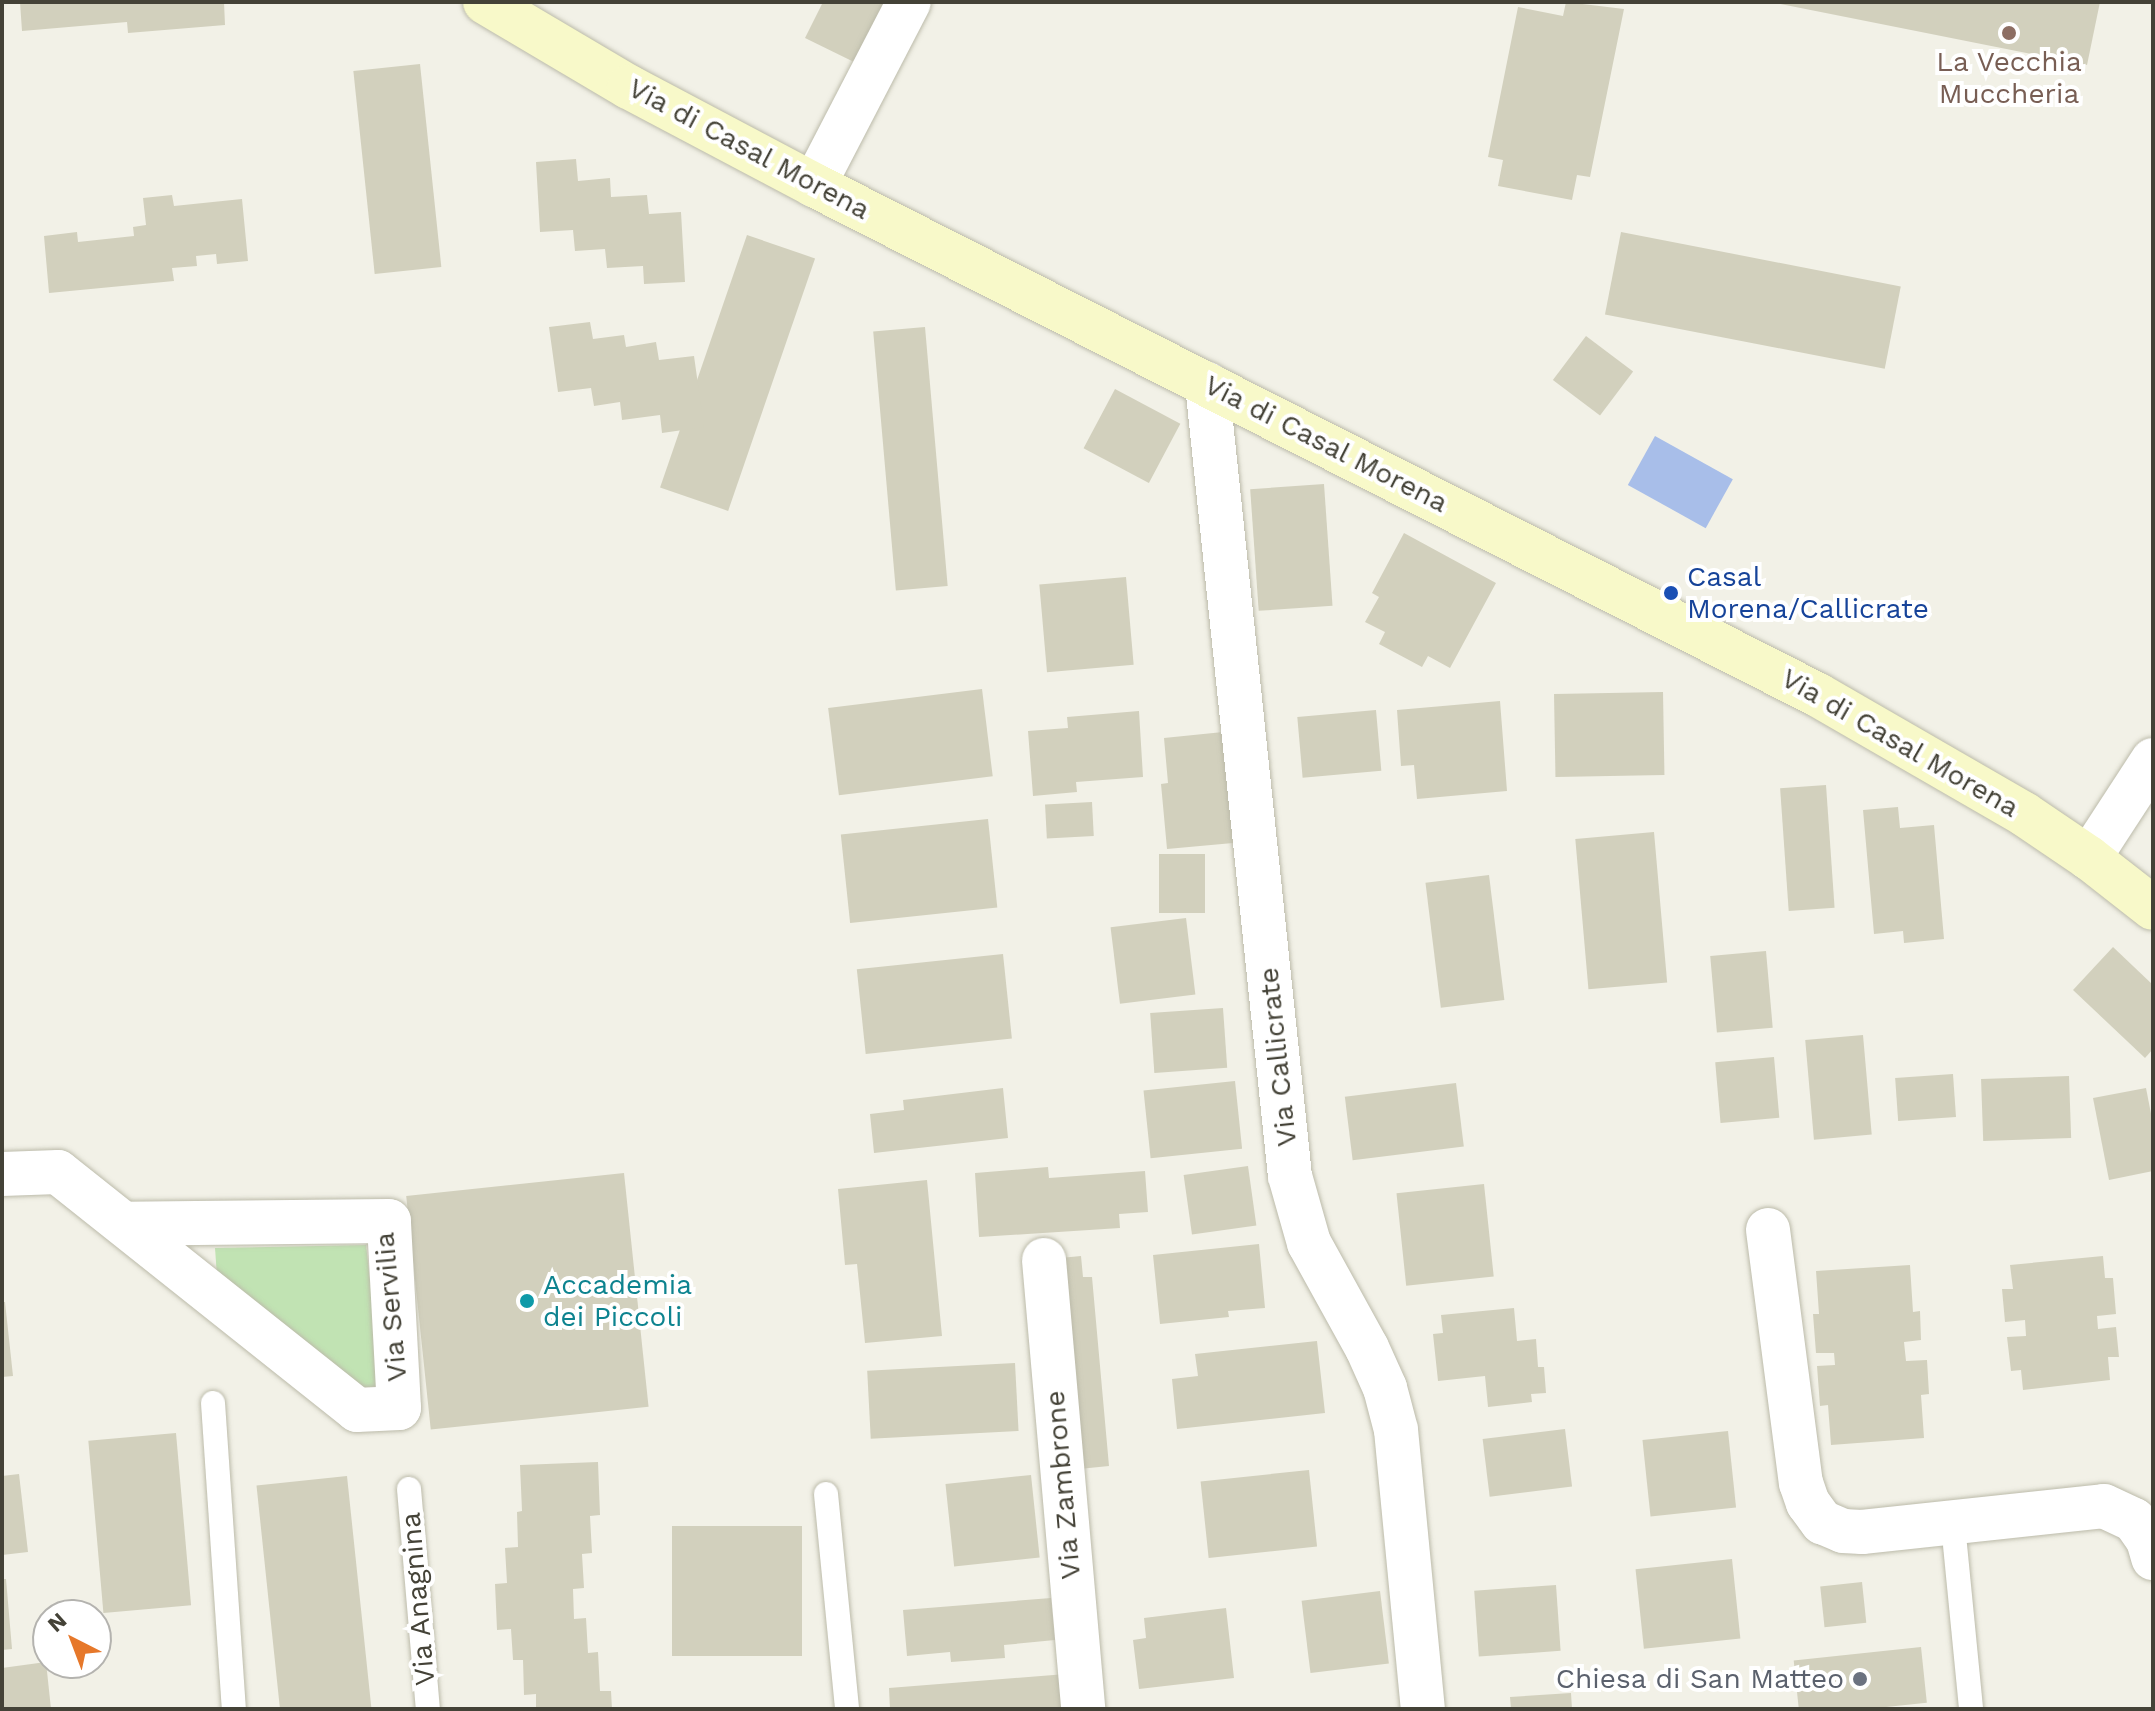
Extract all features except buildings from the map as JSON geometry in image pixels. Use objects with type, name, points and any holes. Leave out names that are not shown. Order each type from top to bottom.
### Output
[{"type":"main road","name":"Via di Casal Morena","points":[[485,2],[629,87],[814,185],[1818,695],[1985,789],[2089,858],[2153,908]]},
{"type":"street","points":[[814,185],[909,2]]},
{"type":"street","name":"Via Callicrate","points":[[1207,384],[1290,1176],[1309,1243],[1367,1348],[1393,1416],[1423,1709]]},
{"type":"street","points":[[2089,858],[2153,760]]},
{"type":"street","name":"Via Servilia","points":[[2,1174],[58,1172],[357,1410],[399,1408],[389,1221],[124,1224]]},
{"type":"street","points":[[1768,1230],[1801,1483],[1808,1503],[1822,1522],[1843,1531],[1862,1532],[2104,1506],[2134,1520],[2148,1540],[2153,1558]]},
{"type":"street","name":"Via Zambrone","points":[[1044,1260],[1083,1709]]},
{"type":"lane","points":[[213,1403],[234,1709]]},
{"type":"lane","name":"Via Anagnina","points":[[409,1489],[428,1709]]},
{"type":"lane","points":[[826,1494],[847,1709]]},
{"type":"lane","points":[[1955,1545],[1971,1709]]},
{"type":"green space","points":[[366,1245],[382,1386],[361,1388],[217,1276],[215,1248]]},
{"type":"water","points":[[1655,436],[1733,479],[1706,528],[1628,485]]},
{"type":"place","name":"La Vecchia Muccheria","points":[[2009,33]]},
{"type":"place","name":"Casal Morena/Callicrate","points":[[1671,593]]},
{"type":"place","name":"Accademia dei Piccoli","points":[[527,1301]]},
{"type":"place","name":"Chiesa di San Matteo","points":[[1860,1679]]}]
